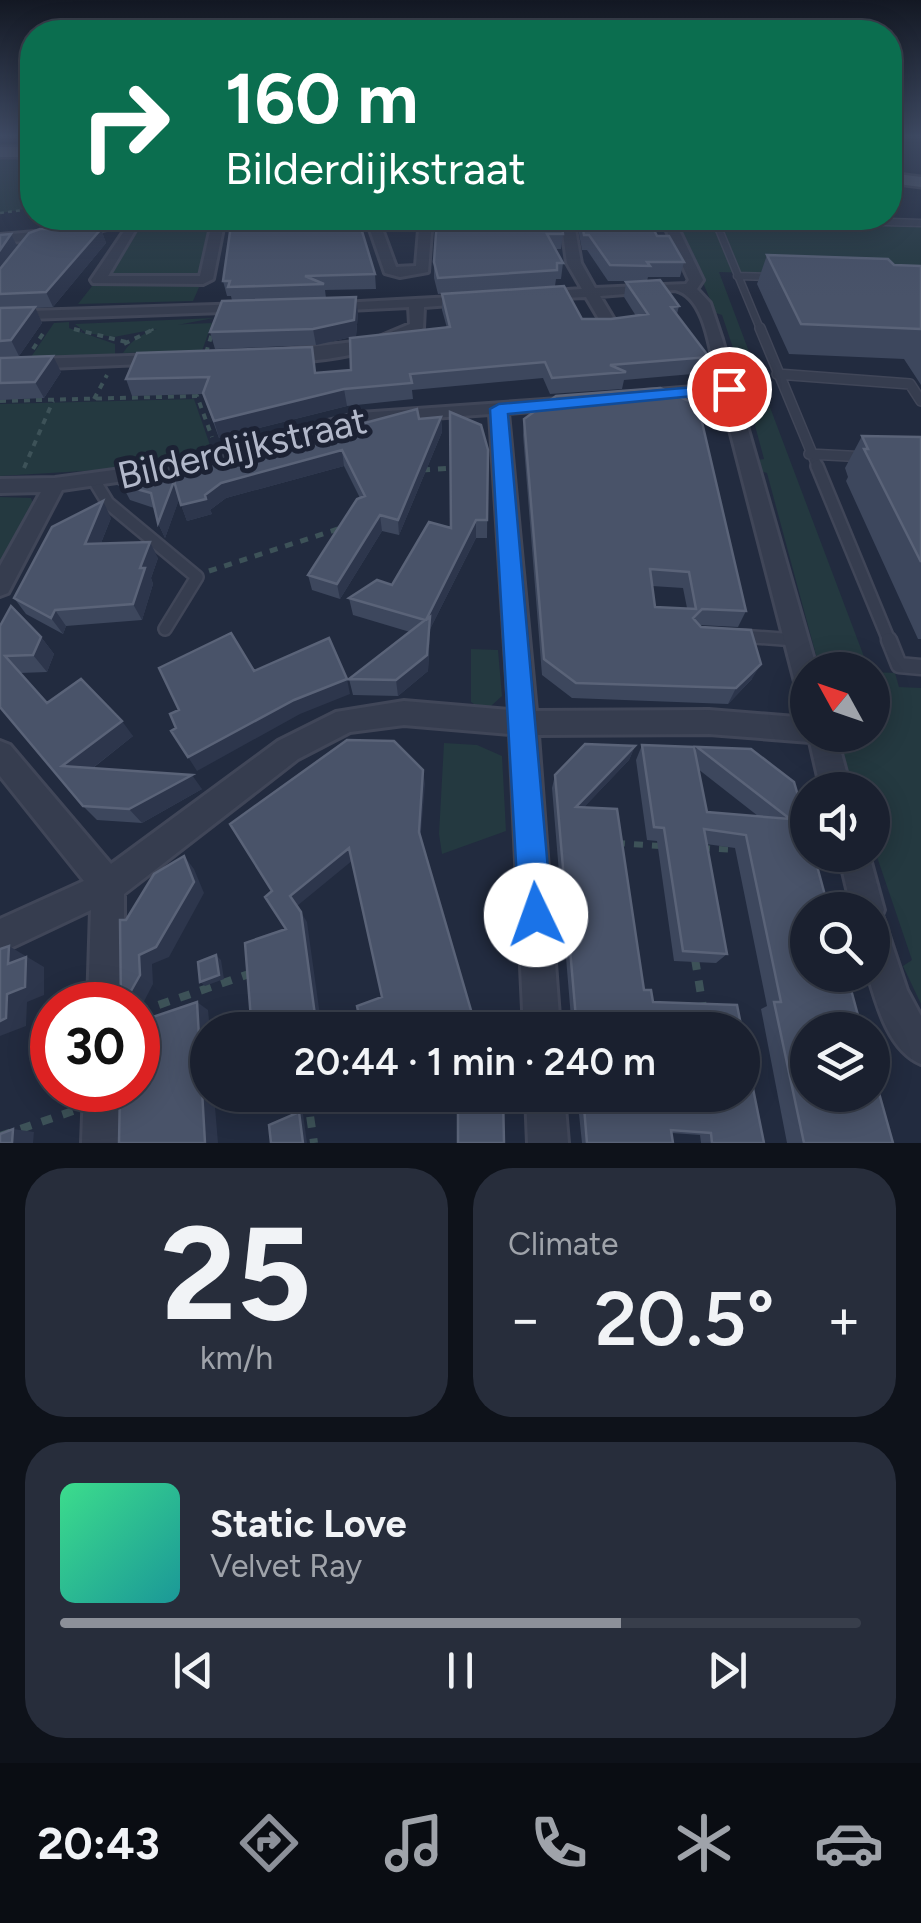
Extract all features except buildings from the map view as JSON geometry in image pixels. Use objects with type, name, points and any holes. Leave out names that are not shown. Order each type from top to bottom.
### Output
[{"type":"street","points":[[0,239],[74,230]]},
{"type":"street","points":[[131,230],[98,280],[202,280],[208,276],[216,230]]},
{"type":"street","points":[[376,230],[390,270],[400,273],[423,269],[425,230]]},
{"type":"street","points":[[569,230],[574,263],[610,326]]},
{"type":"street","points":[[673,230],[696,280],[689,289]]},
{"type":"street","points":[[531,296],[689,289],[702,303],[799,652]]},
{"type":"street","points":[[316,307],[492,299]]},
{"type":"street","points":[[258,356],[324,353],[398,337],[417,328],[416,304]]},
{"type":"street","points":[[0,316],[259,308]]},
{"type":"street","points":[[0,365],[204,358]]},
{"type":"street","points":[[633,397],[729,389]]},
{"type":"street","name":"Bilderdijkstraat","points":[[9,486],[94,480],[360,418],[595,401]]},
{"type":"street","points":[[499,409],[541,1012]]},
{"type":"street","points":[[0,587],[54,485]]},
{"type":"street","points":[[0,936],[108,886],[288,750],[346,720],[404,713],[522,723],[709,722],[790,729]]},
{"type":"street","points":[[0,754],[108,886],[106,982]]},
{"type":"street","points":[[889,992],[905,1028],[921,1046]]},
{"type":"street","points":[[102,1143],[103,1112]]},
{"type":"street","points":[[546,1112],[548,1143]]},
{"type":"lane","points":[[719,230],[899,665],[921,667]]},
{"type":"lane","points":[[24,251],[34,237]]},
{"type":"lane","points":[[736,276],[774,277]]},
{"type":"lane","points":[[776,374],[910,384],[921,401]]},
{"type":"lane","points":[[809,454],[884,458]]},
{"type":"lane","points":[[94,480],[108,503],[195,576],[165,629]]},
{"type":"lane","points":[[733,636],[796,640]]},
{"type":"path","points":[[204,358],[222,309]]},
{"type":"path","points":[[22,364],[56,314]]},
{"type":"path","points":[[77,314],[72,323],[76,330],[126,342]]},
{"type":"path","points":[[114,361],[126,342],[164,326]]},
{"type":"path","points":[[0,402],[197,396],[218,454]]},
{"type":"path","points":[[9,486],[54,400]]},
{"type":"path","points":[[411,481],[424,468],[503,466]]},
{"type":"path","points":[[195,576],[354,524]]},
{"type":"path","points":[[604,843],[676,848]]},
{"type":"path","points":[[694,848],[754,848]]},
{"type":"path","points":[[692,939],[704,1012]]},
{"type":"path","points":[[160,1005],[256,972]]},
{"type":"path","points":[[0,1136],[60,1112]]},
{"type":"path","points":[[309,1112],[314,1143]]},
{"type":"shaded area","points":[[0,189],[20,189],[20,210],[0,213]]},
{"type":"shaded area","points":[[921,227],[921,278],[719,272],[862,652],[815,652],[767,473],[760,471],[758,460],[764,459],[750,407],[744,405],[736,376],[742,375],[722,315],[716,313],[678,230]]},
{"type":"shaded area","points":[[137,230],[212,230],[204,274],[197,278],[110,279],[102,274]]},
{"type":"shaded area","points":[[93,285],[200,285],[193,301],[78,304]]},
{"type":"shaded area","points":[[214,318],[114,337],[86,333],[75,324]]},
{"type":"shaded area","points":[[69,322],[69,328],[115,344],[115,354],[31,357],[54,323]]},
{"type":"shaded area","points":[[212,323],[202,351],[123,353],[151,331]]},
{"type":"shaded area","points":[[194,399],[211,448],[134,468],[0,476],[0,404]]},
{"type":"shaded area","points":[[0,497],[31,498],[34,506],[0,568]]},
{"type":"shaded area","points":[[471,649],[498,650],[502,696],[491,706],[480,708],[471,702]]},
{"type":"shaded area","points":[[890,673],[895,673],[899,687],[921,688],[921,1004],[903,966],[912,960],[882,872],[890,872],[890,772],[840,772],[834,752],[890,752]]},
{"type":"shaded area","points":[[444,743],[477,745],[502,756],[506,831],[442,854],[439,834]]},
{"type":"route","points":[[536,915],[499,409],[729,389]]}]
